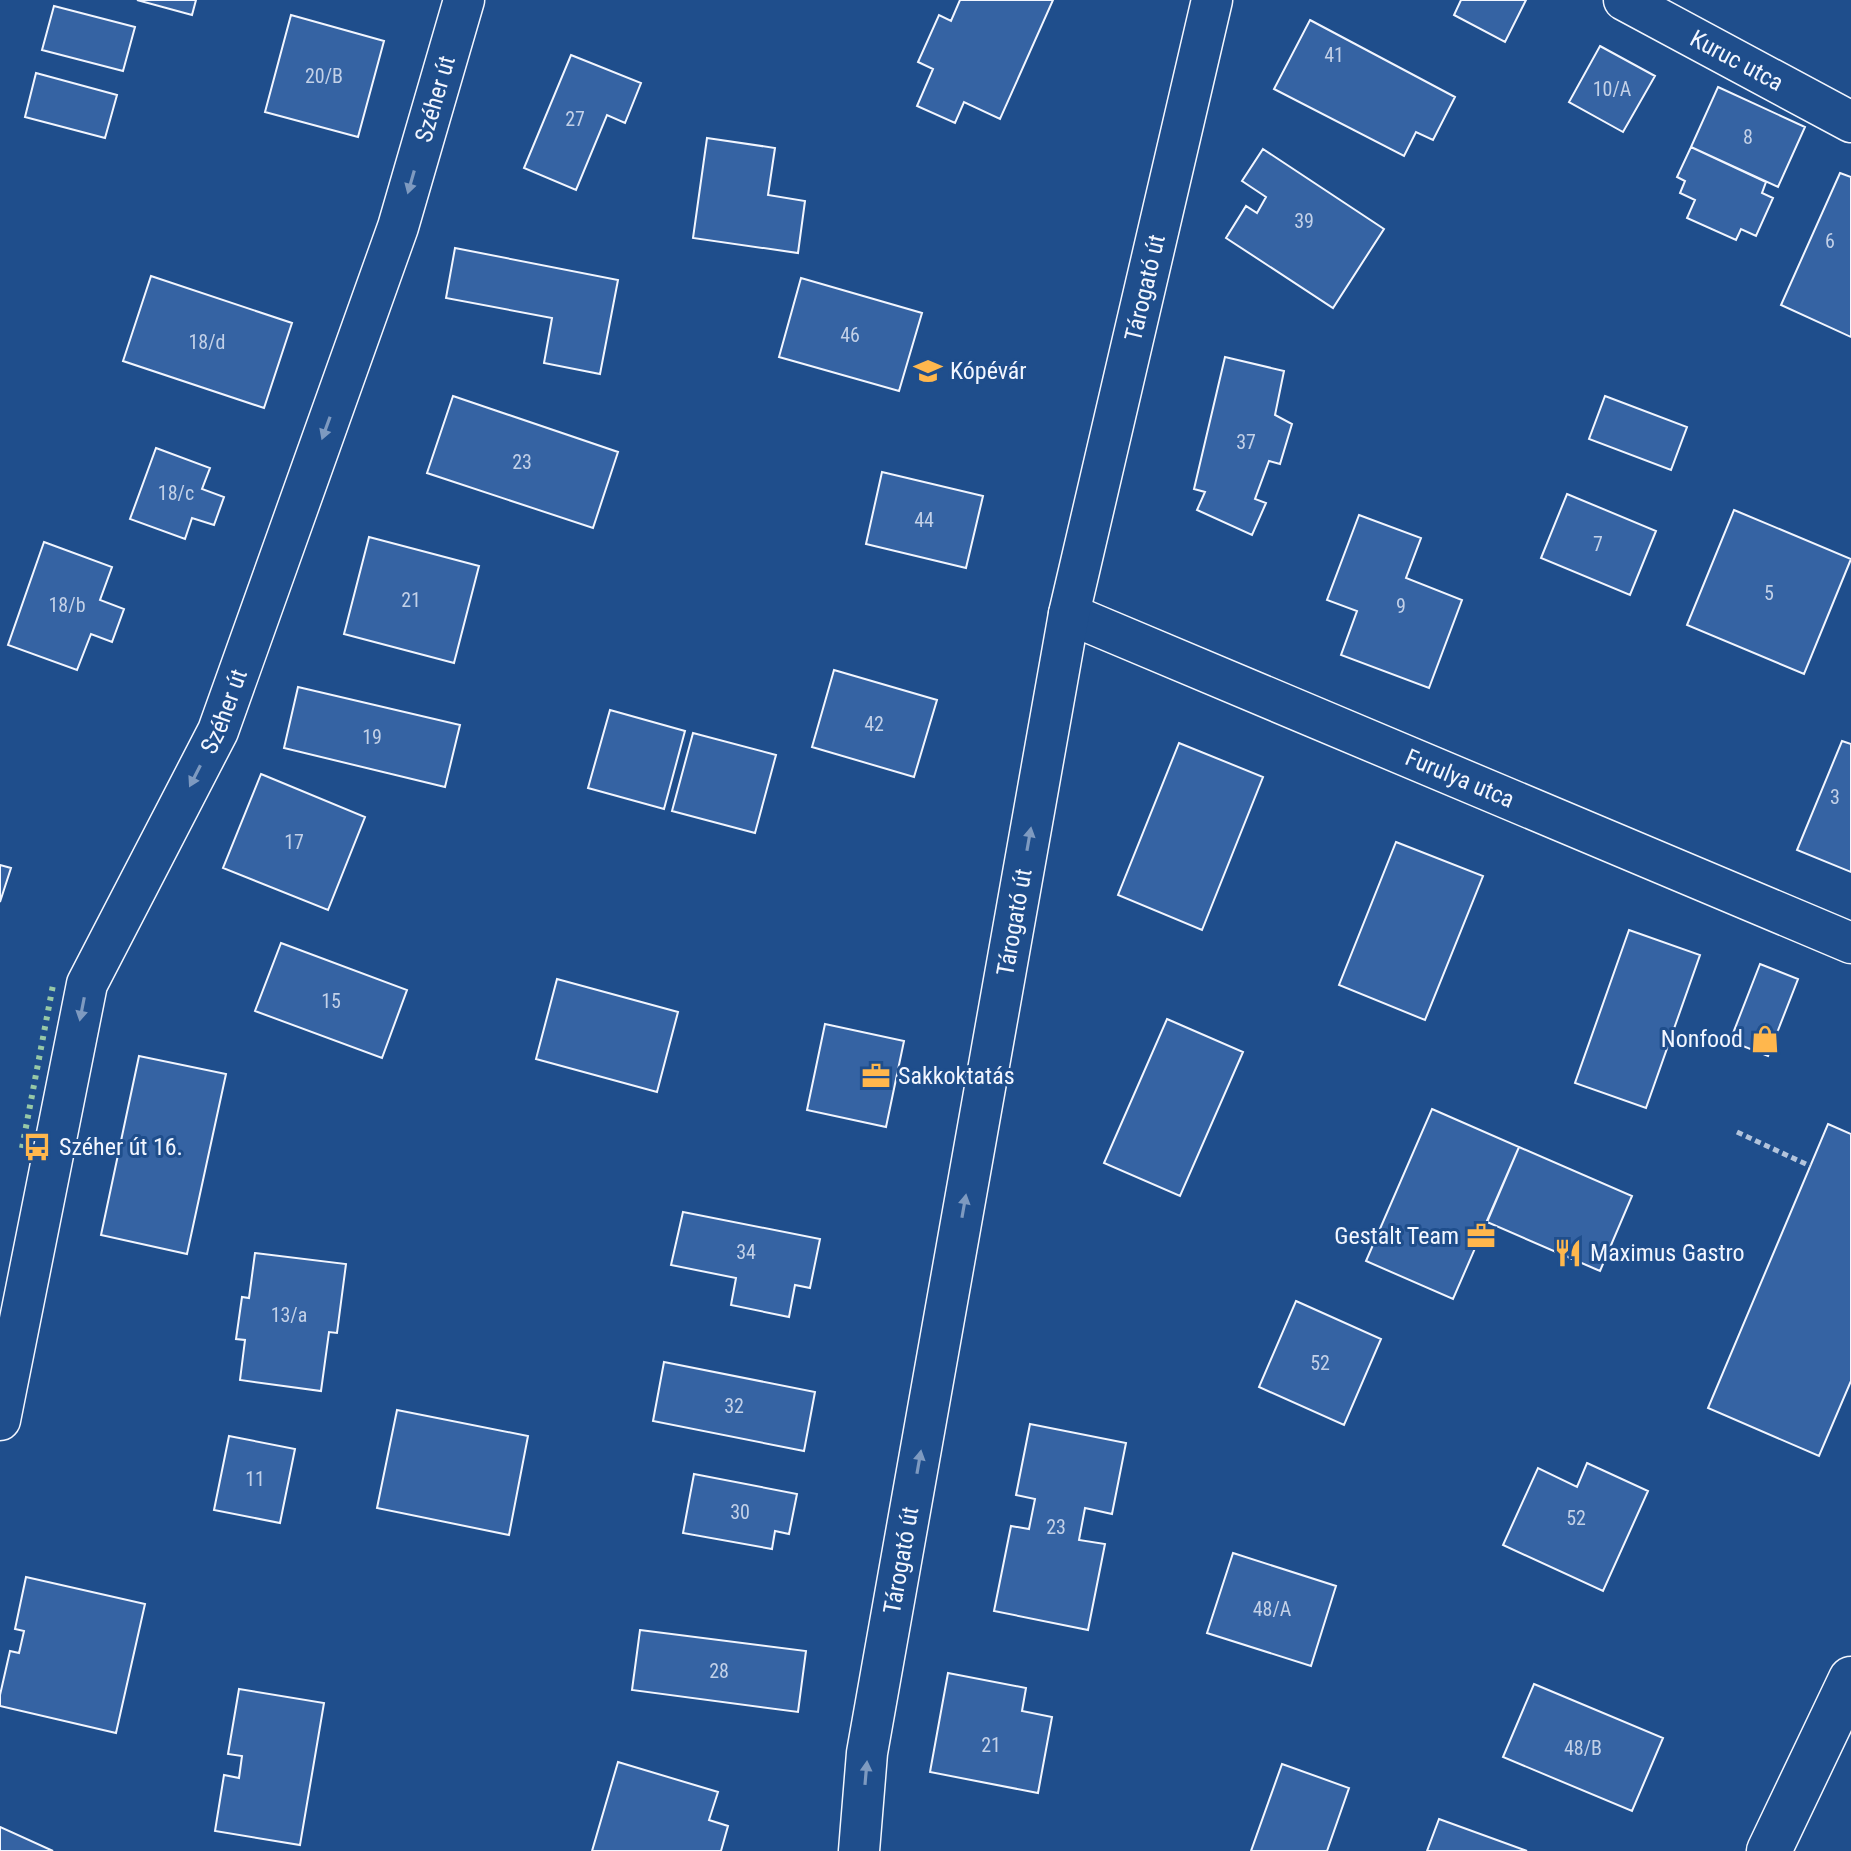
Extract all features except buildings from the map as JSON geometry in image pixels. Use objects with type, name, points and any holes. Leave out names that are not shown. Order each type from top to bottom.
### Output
[{"type":"main road","points":[[1769,1851],[1851,1679]]},
{"type":"street","name":"Széher út","points":[[0,1420],[87,984],[218,731],[398,227],[464,0]]},
{"type":"street","name":"Tárogató út","points":[[859,1851],[867,1753],[1069,614],[1212,0]]},
{"type":"street","name":"Kuruc utca","points":[[1624,0],[1851,122]]},
{"type":"street","name":"Furulya utca","points":[[1069,614],[1851,943]]},
{"type":"path","points":[[1737,1132],[1810,1166]]},
{"type":"hedge","points":[[22,1148],[53,985]]},
{"type":"place","name":"Kópévár","points":[[928,371]]},
{"type":"place","name":"Nonfood","points":[[1765,1039]]},
{"type":"place","name":"Sakkoktatás","points":[[876,1076]]},
{"type":"place","name":"Széher út 16.","points":[[37,1147]]},
{"type":"place","name":"Gestalt Team","points":[[1481,1236]]},
{"type":"place","name":"Maximus Gastro","points":[[1568,1253]]}]
